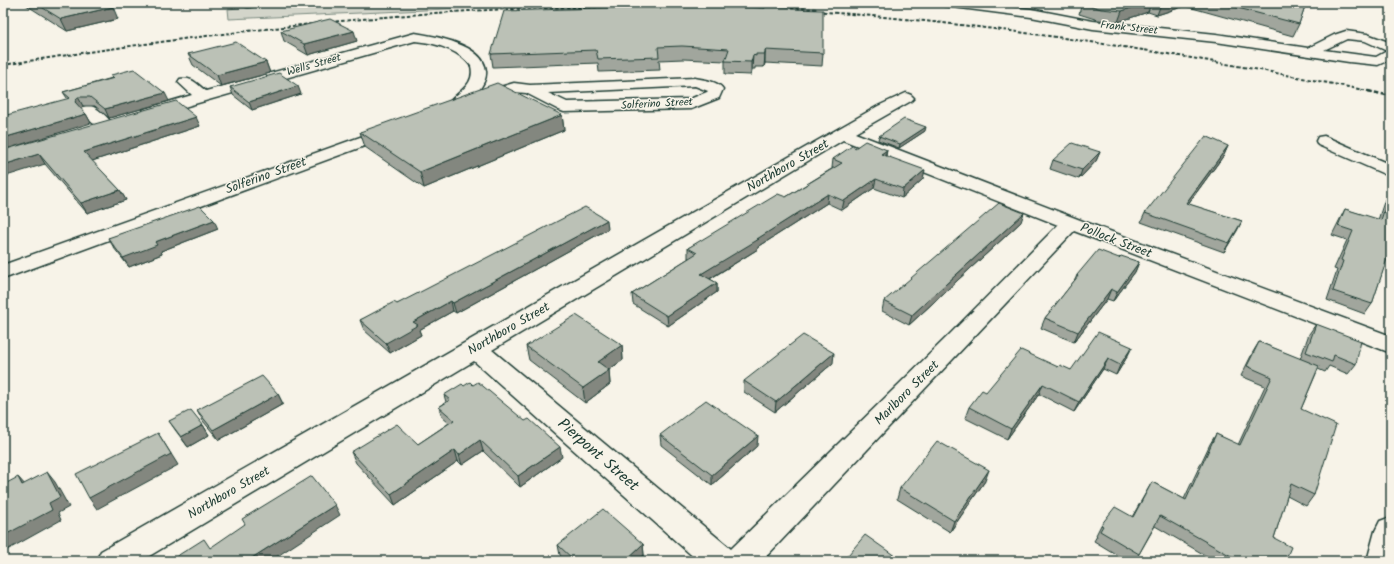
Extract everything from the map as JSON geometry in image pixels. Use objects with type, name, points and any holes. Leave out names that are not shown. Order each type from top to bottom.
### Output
[{"type":"street","name":"Frank Street","points":[[945,3],[1016,11],[1093,24],[1312,51],[1349,58],[1378,61],[1391,54]]},
{"type":"street","points":[[1016,11],[1045,3]]},
{"type":"street","points":[[1312,51],[1347,35],[1370,39],[1385,44],[1391,48]]},
{"type":"street","name":"Wells Street","points":[[136,116],[415,37],[435,39],[465,53],[475,62],[480,70],[479,76],[466,97],[447,110]]},
{"type":"street","points":[[185,82],[204,97]]},
{"type":"street","name":"Solferino Street","points":[[447,110],[514,87],[530,89],[695,82],[708,85],[716,89],[714,95],[691,104],[564,107],[530,89]]},
{"type":"street","name":"Northboro Street","points":[[112,561],[906,98]]},
{"type":"street","points":[[89,110],[105,125]]},
{"type":"street","name":"Solferino Street","points":[[3,272],[408,125]]},
{"type":"street","name":"Pollock Street","points":[[842,134],[1391,345]]},
{"type":"street","points":[[1324,141],[1391,172]]},
{"type":"street","name":"Marlboro Street","points":[[741,561],[956,343],[1071,223]]},
{"type":"street","name":"Pierpont Street","points":[[475,349],[721,561]]},
{"type":"street","points":[[1383,561],[1391,531]]},
{"type":"shaded area","points":[[294,3],[578,3],[229,19],[228,9]]},
{"type":"building","points":[[35,3],[106,3],[113,7],[61,19]]},
{"type":"building","points":[[1082,3],[1146,3],[1122,11],[1101,9]]},
{"type":"building","points":[[1219,3],[1306,3],[1299,24]]},
{"type":"building","points":[[698,5],[765,8],[766,6],[792,7],[791,9],[823,10],[823,53],[765,50],[765,54],[756,54],[756,56],[753,55],[751,62],[725,61],[729,49],[682,46],[658,47],[659,57],[598,59],[596,50],[491,54],[504,11]]},
{"type":"building","points":[[330,19],[354,31],[304,44],[281,31]]},
{"type":"building","points":[[236,42],[266,62],[217,75],[188,54]]},
{"type":"building","points":[[134,69],[165,93],[105,109],[90,97],[78,97],[75,102],[86,114],[3,138],[3,116],[70,98],[63,92],[114,78],[111,75]]},
{"type":"building","points":[[279,73],[298,86],[249,102],[230,87]]},
{"type":"building","points":[[497,83],[562,115],[420,172],[360,132]]},
{"type":"building","points":[[176,101],[196,117],[84,152],[120,190],[81,203],[39,154],[3,165],[3,150]]},
{"type":"building","points":[[904,119],[926,127],[900,144],[879,136]]},
{"type":"building","points":[[1206,136],[1228,146],[1186,203],[1242,221],[1229,243],[1145,213]]},
{"type":"building","points":[[865,141],[887,150],[881,154],[925,170],[903,189],[876,179],[844,201],[828,194],[757,239],[759,239],[701,274],[717,283],[667,316],[632,294],[697,253],[688,248],[778,194],[786,197],[842,163],[833,159],[852,146],[855,148]]},
{"type":"building","points":[[1072,143],[1100,152],[1082,170],[1053,160]]},
{"type":"building","points":[[1391,190],[1391,247],[1372,304],[1333,291],[1343,261],[1341,260],[1353,231],[1338,226],[1345,209],[1381,220]]},
{"type":"building","points":[[999,203],[1024,213],[912,315],[884,301]]},
{"type":"building","points":[[200,206],[214,220],[155,242],[157,245],[123,258],[108,238]]},
{"type":"building","points":[[585,207],[607,220],[453,303],[451,301],[413,322],[418,325],[386,343],[360,320],[394,302],[397,304]]},
{"type":"building","points":[[1098,250],[1119,258],[1121,256],[1139,262],[1117,292],[1111,289],[1078,332],[1045,318],[1078,276],[1077,275]]},
{"type":"building","points":[[576,315],[622,345],[598,362],[609,370],[583,388],[526,346]]},
{"type":"building","points":[[1316,324],[1361,341],[1356,364],[1334,355],[1332,362],[1306,352]]},
{"type":"building","points":[[1098,332],[1132,347],[1120,365],[1108,359],[1079,402],[1043,384],[1011,429],[969,407],[982,390],[986,392],[1021,350],[1058,367],[1060,365],[1071,370]]},
{"type":"building","points":[[803,335],[834,353],[776,402],[744,381]]},
{"type":"building","points":[[1259,342],[1319,366],[1301,409],[1336,425],[1314,495],[1291,484],[1274,538],[1291,547],[1285,561],[1240,561],[1160,516],[1139,554],[1100,531],[1103,526],[1101,525],[1115,507],[1133,517],[1152,482],[1186,500],[1216,434],[1240,445],[1272,377],[1247,366]]},
{"type":"building","points":[[262,376],[278,394],[213,430],[197,410]]},
{"type":"building","points":[[470,382],[473,385],[478,382],[525,421],[529,419],[560,447],[518,476],[480,440],[459,455],[455,450],[391,494],[351,452],[397,424],[418,444],[454,420],[439,407],[450,400],[444,395],[462,384],[464,386]]},
{"type":"building","points":[[706,400],[758,436],[712,475],[660,435]]},
{"type":"building","points":[[191,410],[203,425],[181,437],[169,421]]},
{"type":"building","points":[[158,433],[171,454],[89,498],[76,474]]},
{"type":"building","points":[[937,441],[989,470],[954,521],[900,488]]},
{"type":"building","points":[[47,472],[60,497],[49,503],[52,510],[3,536],[3,485],[18,477],[22,485]]},
{"type":"building","points":[[312,476],[335,505],[247,561],[176,561],[174,558],[204,539],[210,548],[245,524],[242,519]]},
{"type":"building","points":[[603,509],[643,544],[625,561],[575,561],[558,545]]},
{"type":"building","points":[[865,535],[902,561],[843,561]]},
{"type":"building","points":[[965,557],[971,561],[962,561]]},
{"type":"railway","points":[[670,4],[817,9]]},
{"type":"railway","points":[[3,65],[212,35],[369,18],[517,9],[676,6]]},
{"type":"railway","points":[[812,11],[954,24],[1094,42],[1234,65],[1368,91]]},
{"type":"railway","points":[[1368,91],[1373,92]]},
{"type":"railway","points":[[1368,91],[1391,96]]}]
